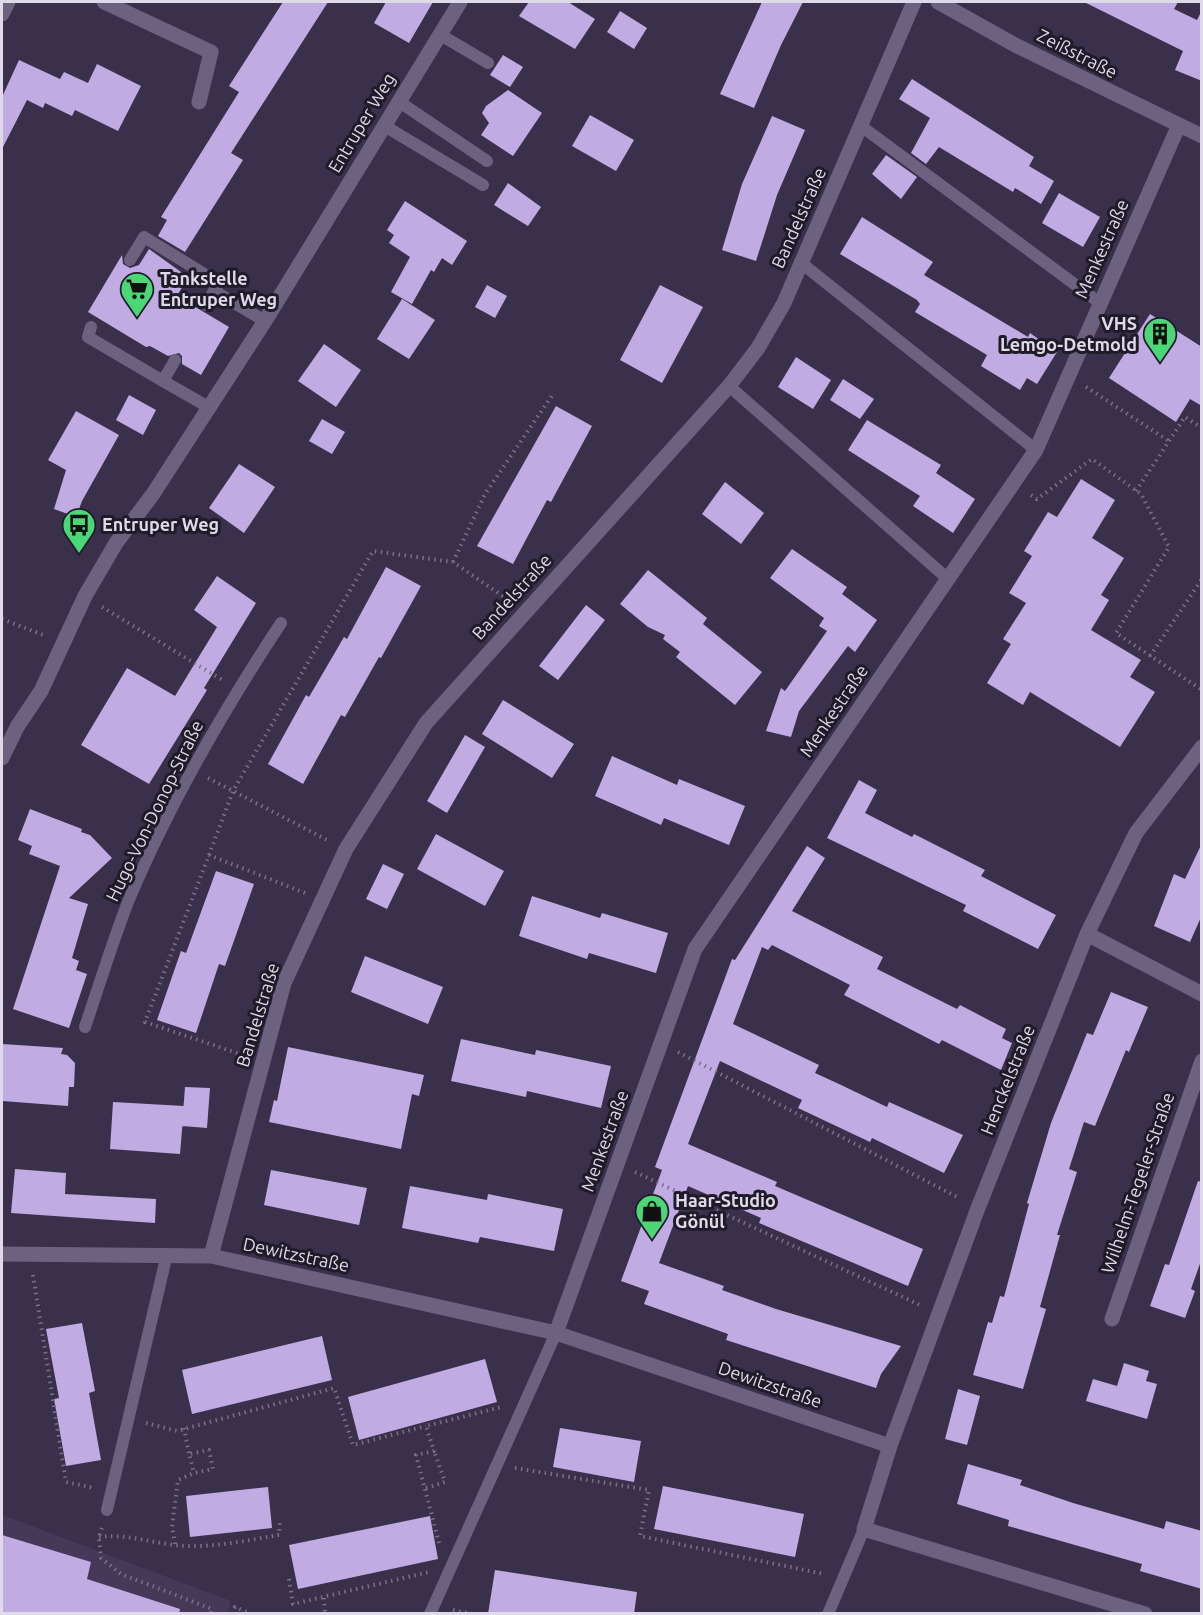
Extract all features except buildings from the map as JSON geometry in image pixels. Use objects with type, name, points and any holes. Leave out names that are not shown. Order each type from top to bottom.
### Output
[{"type":"street","points":[[2,14],[8,2]]},
{"type":"street","points":[[104,2],[211,52],[199,102]]},
{"type":"street","name":"Entruper Weg","points":[[2,758],[65,643],[85,596],[116,543],[153,494],[210,408],[460,2]]},
{"type":"street","name":"Bandelstraße","points":[[211,1256],[284,983],[346,849],[426,723],[729,386],[758,348],[779,312],[914,2]]},
{"type":"street","name":"Zeißstraße","points":[[938,2],[1015,45],[1202,136]]},
{"type":"street","name":"Menkestraße","points":[[556,1333],[695,949],[1036,450],[1178,126]]},
{"type":"street","name":"Henckelstraße","points":[[890,1446],[978,1208],[1087,934],[1136,833],[1202,747]]},
{"type":"street","points":[[1087,934],[1202,994]]},
{"type":"street","name":"Wilhelm-Tegeler-Straße","points":[[1112,1319],[1202,1061]]},
{"type":"street","name":"Dewitzstraße","points":[[2,1254],[211,1256],[556,1333],[890,1446]]},
{"type":"street","points":[[890,1446],[864,1529],[1145,1614]]},
{"type":"lane","points":[[439,33],[488,63]]},
{"type":"lane","points":[[398,101],[487,161]]},
{"type":"lane","points":[[383,125],[483,185]]},
{"type":"lane","points":[[861,126],[1100,303]]},
{"type":"lane","points":[[130,260],[144,237],[219,283],[206,305]]},
{"type":"lane","points":[[800,262],[1036,450]]},
{"type":"lane","points":[[214,291],[265,321]]},
{"type":"lane","points":[[91,327],[88,337],[210,408]]},
{"type":"lane","points":[[164,381],[175,360]]},
{"type":"lane","points":[[729,386],[948,579]]},
{"type":"lane","name":"Hugo-Von-Donop-Straße","points":[[85,1027],[128,902],[192,769],[237,689],[281,622]]},
{"type":"lane","points":[[107,1510],[167,1254]]},
{"type":"lane","points":[[430,1614],[448,1567],[556,1333]]},
{"type":"lane","points":[[828,1614],[864,1529]]},
{"type":"path","points":[[1069,376],[1169,441]]},
{"type":"path","points":[[453,562],[485,494],[553,394]]},
{"type":"path","points":[[1136,491],[1185,417],[1202,428]]},
{"type":"path","points":[[1014,482],[1037,499],[1092,459],[1141,494],[1168,547],[1116,633],[1202,690]]},
{"type":"path","points":[[263,1061],[145,1022],[233,791],[373,552],[453,562],[526,611]]},
{"type":"path","points":[[1150,656],[1202,579]]},
{"type":"path","points":[[85,596],[237,689]]},
{"type":"path","points":[[2,619],[65,643]]},
{"type":"path","points":[[192,769],[346,849]]},
{"type":"path","points":[[209,855],[323,899]]},
{"type":"path","points":[[661,1044],[978,1208]]},
{"type":"path","points":[[618,1164],[939,1314]]},
{"type":"path","points":[[34,1282],[66,1482],[111,1492]]},
{"type":"path","points":[[128,1418],[177,1431],[334,1388],[352,1445],[526,1401]]},
{"type":"path","points":[[426,1426],[445,1482],[426,1488]]},
{"type":"path","points":[[184,1428],[194,1473]]},
{"type":"path","points":[[175,1544],[172,1527],[178,1480],[194,1473],[213,1469],[209,1450],[189,1454]]},
{"type":"path","points":[[289,1580],[293,1604],[448,1567],[416,1455],[434,1450]]},
{"type":"path","points":[[497,1465],[649,1490],[640,1536],[843,1578]]},
{"type":"path","points":[[107,1510],[99,1537],[101,1558],[121,1574],[212,1609],[211,1614]]},
{"type":"path","points":[[99,1537],[115,1535],[185,1546],[232,1543],[279,1535],[279,1521]]},
{"type":"path","points":[[324,1598],[325,1614]]},
{"type":"path","points":[[233,1614],[234,1607],[251,1614]]},
{"type":"shaded area","points":[[2,1515],[231,1601],[227,1613],[2,1613]]},
{"type":"place","name":"Tankstelle Entruper Weg","points":[[137,318]]},
{"type":"place","name":"VHS Lemgo-Detmold","points":[[1160,363]]},
{"type":"place","name":"Entruper Weg","points":[[79,554]]},
{"type":"place","name":"Haar-Studio Gönül","points":[[652,1240]]}]
